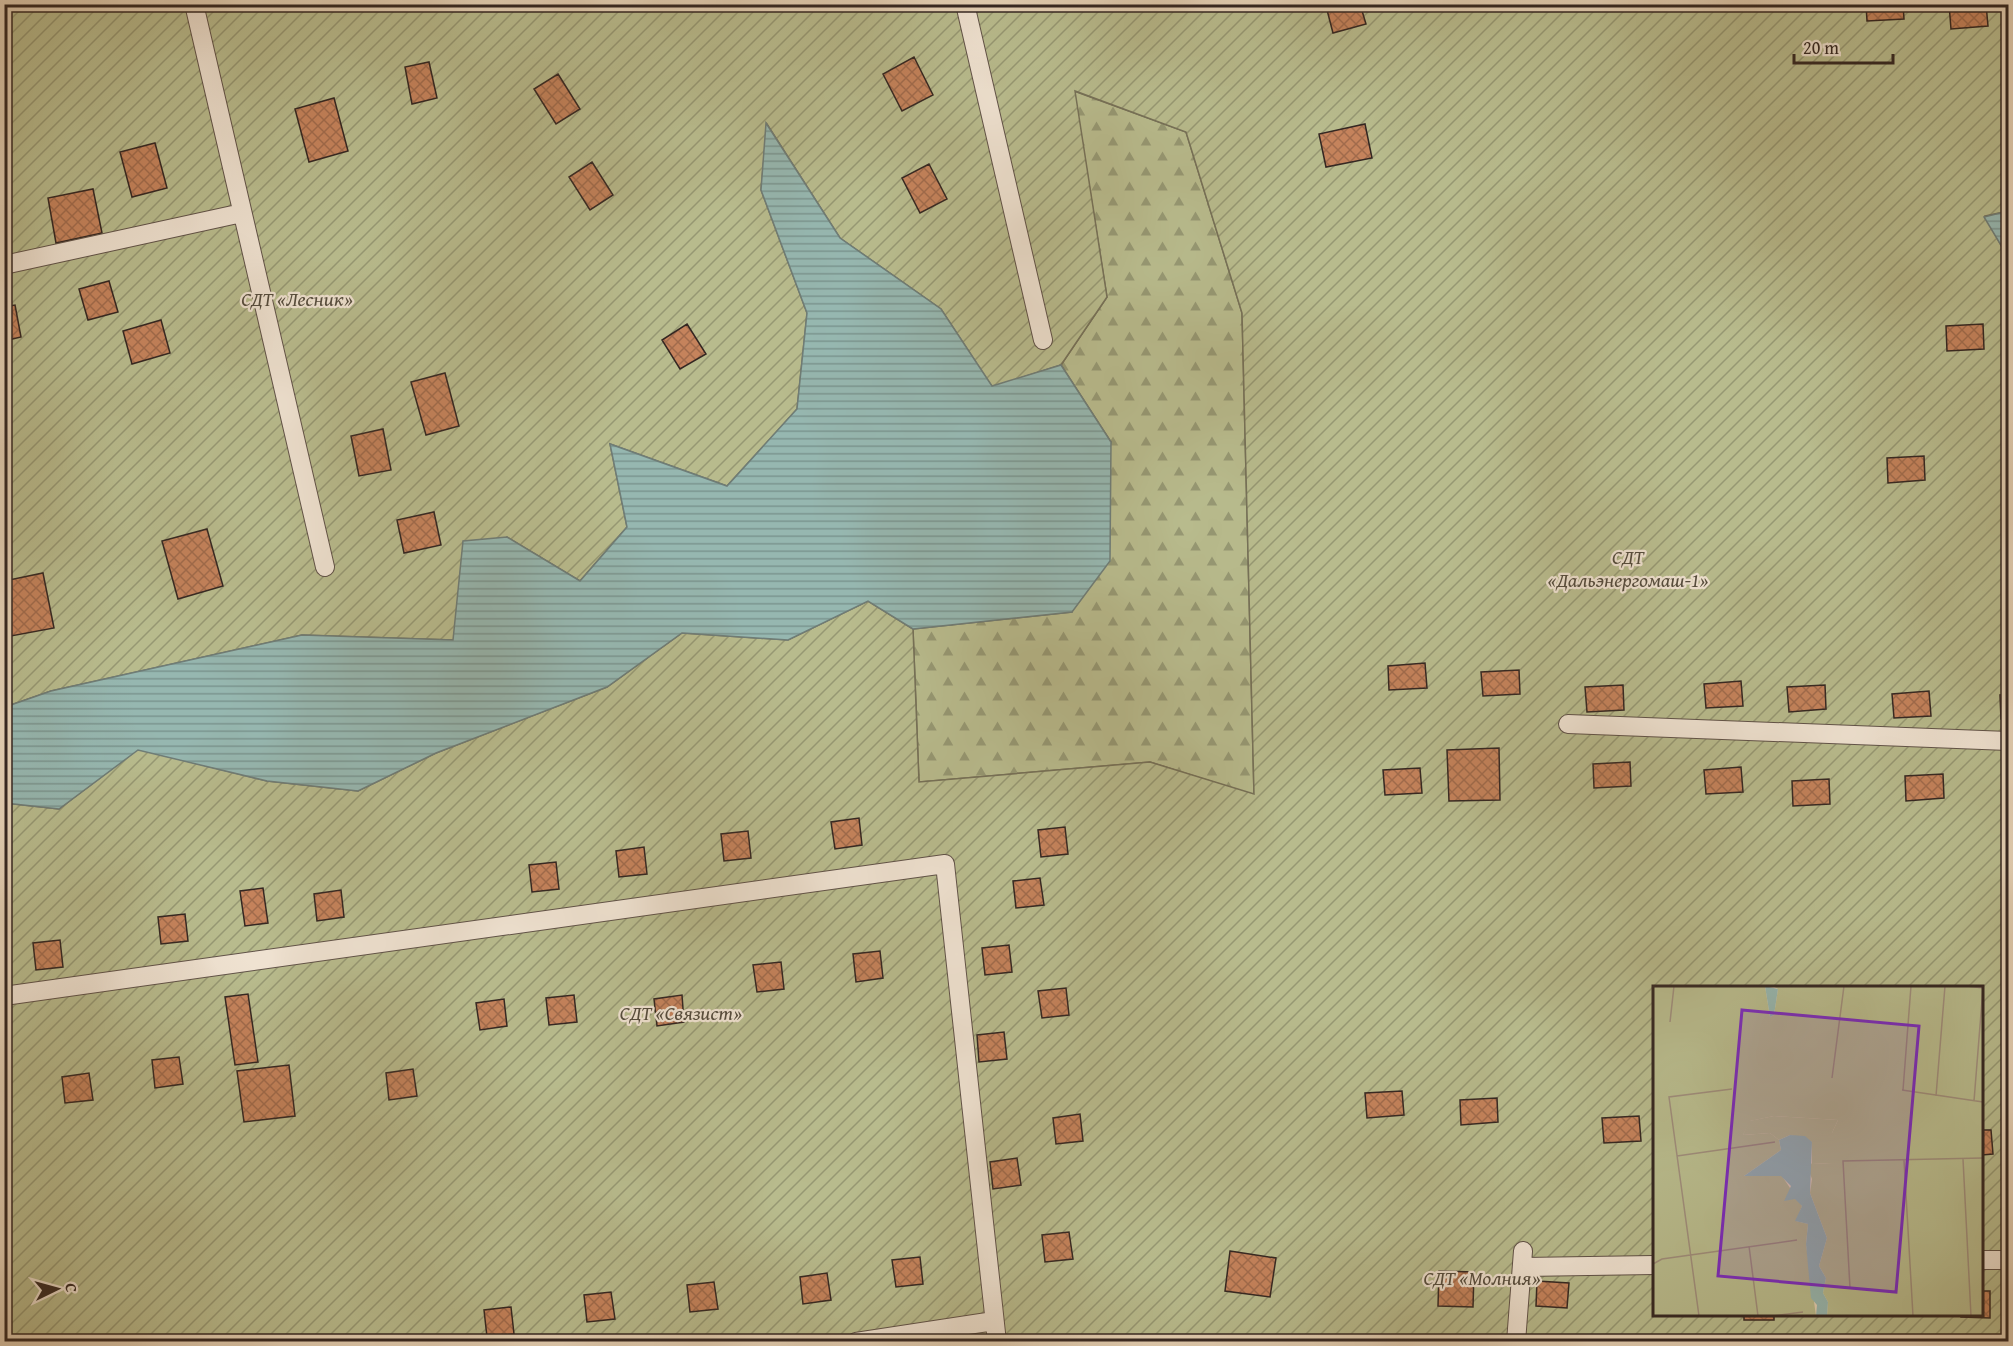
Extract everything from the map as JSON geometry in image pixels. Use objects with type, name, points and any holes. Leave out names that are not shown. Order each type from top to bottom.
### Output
[{"type":"lane","points":[[195,4],[325,567]]},
{"type":"lane","points":[[965,4],[1043,340]]},
{"type":"lane","points":[[4,266],[242,213]]},
{"type":"lane","points":[[1568,724],[2008,741]]},
{"type":"lane","points":[[4,996],[945,864],[997,1341]]},
{"type":"lane","points":[[1516,1341],[1522,1259],[1653,1265]]},
{"type":"lane","points":[[1983,1260],[2008,1260]]},
{"type":"lane","points":[[856,1341],[994,1321]]},
{"type":"green space","points":[[5,5],[2008,5],[2008,211],[1985,216],[2002,247],[2008,247],[2008,1341],[5,1342],[5,803],[59,809],[138,749],[267,781],[358,791],[436,753],[607,687],[682,633],[788,640],[868,601],[913,629],[919,782],[1150,762],[1254,794],[1242,313],[1186,132],[1075,91],[1107,297],[1061,365],[992,387],[941,309],[840,238],[767,124],[761,190],[807,313],[797,409],[727,486],[610,444],[627,527],[580,581],[507,537],[453,640],[302,635],[51,691],[5,707]]},
{"type":"green space","points":[[1074,91],[1186,132],[1242,313],[1254,795],[1150,762],[919,782],[913,629],[1072,612],[1111,442],[1061,365],[1107,297]]},
{"type":"water","points":[[766,123],[840,238],[941,309],[992,386],[1061,365],[1111,442],[1110,561],[1072,612],[913,629],[868,601],[788,640],[682,633],[607,687],[436,753],[358,791],[267,781],[138,750],[59,809],[5,803],[5,707],[51,691],[302,635],[453,640],[463,541],[507,537],[580,581],[627,527],[610,444],[727,486],[797,409],[807,313],[761,190]]},
{"type":"water","points":[[2008,211],[2008,247],[2002,247],[1984,217]]},
{"type":"building","points":[[1329,4],[1360,4],[1366,24],[1333,33],[1326,6]]},
{"type":"building","points":[[1681,4],[1718,4],[1719,9],[1682,11]]},
{"type":"building","points":[[1866,4],[1903,4],[1904,19],[1867,21]]},
{"type":"building","points":[[1949,4],[1986,4],[1988,26],[1951,29]]},
{"type":"building","points":[[914,57],[933,95],[902,111],[883,74]]},
{"type":"building","points":[[429,62],[437,98],[412,104],[405,67]]},
{"type":"building","points":[[558,74],[580,109],[556,124],[534,89]]},
{"type":"building","points":[[334,98],[348,151],[309,162],[295,109]]},
{"type":"building","points":[[1365,124],[1372,158],[1326,167],[1319,134]]},
{"type":"building","points":[[155,143],[167,188],[132,197],[120,152]]},
{"type":"building","points":[[592,162],[613,195],[590,210],[569,177]]},
{"type":"building","points":[[929,164],[947,199],[920,213],[902,178]]},
{"type":"building","points":[[93,189],[102,233],[56,243],[48,198]]},
{"type":"building","points":[[109,281],[118,312],[88,320],[79,289]]},
{"type":"building","points":[[15,305],[21,337],[4,341],[4,307]]},
{"type":"building","points":[[161,320],[170,353],[132,364],[123,331]]},
{"type":"building","points":[[687,324],[706,354],[680,369],[662,340]]},
{"type":"building","points":[[1983,324],[1984,349],[1947,351],[1946,326]]},
{"type":"building","points":[[445,373],[459,426],[426,435],[411,382]]},
{"type":"building","points":[[383,429],[391,470],[359,476],[351,436]]},
{"type":"building","points":[[1924,456],[1925,480],[1888,483],[1887,458]]},
{"type":"building","points":[[434,512],[441,545],[404,553],[397,520]]},
{"type":"building","points":[[207,529],[223,586],[178,599],[162,541]]},
{"type":"building","points":[[43,573],[54,628],[11,636],[4,604],[4,581]]},
{"type":"building","points":[[1425,663],[1427,688],[1389,690],[1388,666]]},
{"type":"building","points":[[1519,670],[1520,694],[1483,696],[1481,672]]},
{"type":"building","points":[[1741,681],[1743,706],[1706,708],[1704,684]]},
{"type":"building","points":[[1623,685],[1624,710],[1587,712],[1585,687]]},
{"type":"building","points":[[1825,685],[1826,709],[1789,712],[1787,687]]},
{"type":"building","points":[[1929,691],[1931,716],[1894,718],[1892,694]]},
{"type":"building","points":[[2008,694],[2008,719],[2001,719],[2000,695]]},
{"type":"building","points":[[1499,748],[1500,800],[1449,801],[1447,750]]},
{"type":"building","points":[[1630,762],[1631,786],[1594,788],[1593,764]]},
{"type":"building","points":[[1741,767],[1743,792],[1706,794],[1704,770]]},
{"type":"building","points":[[1420,768],[1422,793],[1385,795],[1383,770]]},
{"type":"building","points":[[1943,774],[1944,798],[1906,801],[1905,776]]},
{"type":"building","points":[[1829,779],[1830,804],[1793,806],[1792,781]]},
{"type":"building","points":[[859,818],[862,845],[835,849],[831,822]]},
{"type":"building","points":[[1065,827],[1068,854],[1041,857],[1038,830]]},
{"type":"building","points":[[748,831],[751,858],[724,861],[721,834]]},
{"type":"building","points":[[644,847],[647,874],[619,877],[616,851]]},
{"type":"building","points":[[556,862],[559,889],[532,892],[529,865]]},
{"type":"building","points":[[1040,878],[1044,905],[1016,908],[1013,881]]},
{"type":"building","points":[[263,888],[268,923],[245,926],[240,891]]},
{"type":"building","points":[[341,890],[344,917],[317,921],[314,894]]},
{"type":"building","points":[[185,914],[188,941],[161,944],[158,917]]},
{"type":"building","points":[[60,940],[63,967],[36,970],[33,943]]},
{"type":"building","points":[[1009,945],[1012,972],[985,975],[982,948]]},
{"type":"building","points":[[880,951],[883,978],[856,982],[853,954]]},
{"type":"building","points":[[781,962],[784,989],[757,992],[753,965]]},
{"type":"building","points":[[1066,988],[1069,1015],[1042,1018],[1038,991]]},
{"type":"building","points":[[248,994],[258,1062],[235,1065],[225,997]]},
{"type":"building","points":[[574,995],[577,1022],[549,1025],[546,998]]},
{"type":"building","points":[[682,995],[684,1022],[657,1026],[654,999]]},
{"type":"building","points":[[504,999],[507,1026],[480,1030],[476,1003]]},
{"type":"building","points":[[1004,1032],[1007,1059],[979,1062],[977,1035]]},
{"type":"building","points":[[179,1057],[183,1084],[155,1088],[152,1060]]},
{"type":"building","points":[[289,1065],[295,1116],[244,1122],[237,1071]]},
{"type":"building","points":[[413,1069],[417,1096],[389,1100],[386,1073]]},
{"type":"building","points":[[89,1073],[93,1100],[65,1103],[62,1077]]},
{"type":"building","points":[[1402,1091],[1404,1115],[1367,1118],[1365,1093]]},
{"type":"building","points":[[1497,1098],[1498,1122],[1461,1125],[1460,1100]]},
{"type":"building","points":[[1080,1114],[1083,1141],[1056,1144],[1053,1118]]},
{"type":"building","points":[[1639,1116],[1641,1141],[1604,1143],[1602,1118]]},
{"type":"building","points":[[1983,1130],[1991,1130],[1993,1154],[1983,1155]]},
{"type":"building","points":[[1017,1158],[1021,1185],[993,1189],[990,1162]]},
{"type":"building","points":[[1069,1232],[1073,1259],[1045,1262],[1042,1235]]},
{"type":"building","points":[[1230,1251],[1276,1258],[1270,1297],[1225,1291]]},
{"type":"building","points":[[920,1257],[923,1284],[896,1287],[892,1260]]},
{"type":"building","points":[[1439,1271],[1474,1272],[1473,1307],[1438,1306]]},
{"type":"building","points":[[827,1273],[831,1300],[803,1304],[800,1277]]},
{"type":"building","points":[[1537,1281],[1569,1283],[1567,1308],[1536,1306]]},
{"type":"building","points":[[714,1282],[718,1309],[690,1312],[687,1285]]},
{"type":"building","points":[[1983,1291],[1990,1291],[1990,1318],[1961,1317],[1983,1316]]},
{"type":"building","points":[[611,1292],[615,1319],[587,1322],[584,1295]]},
{"type":"building","points":[[511,1307],[514,1334],[487,1337],[484,1310]]},
{"type":"building","points":[[1744,1316],[1774,1316],[1774,1320],[1744,1320]]},
{"type":"building","points":[[414,1337],[414,1342],[386,1342],[386,1340]]},
{"type":"park label","name":"СДТ «Лесник»","points":[[297,298]]},
{"type":"park label","name":"СДТ «Дальэнергомаш-1»","points":[[1628,568]]},
{"type":"park label","name":"СДТ «Связист»","points":[[681,1012]]},
{"type":"park label","name":"СДТ «Молния»","points":[[1482,1277]]}]
